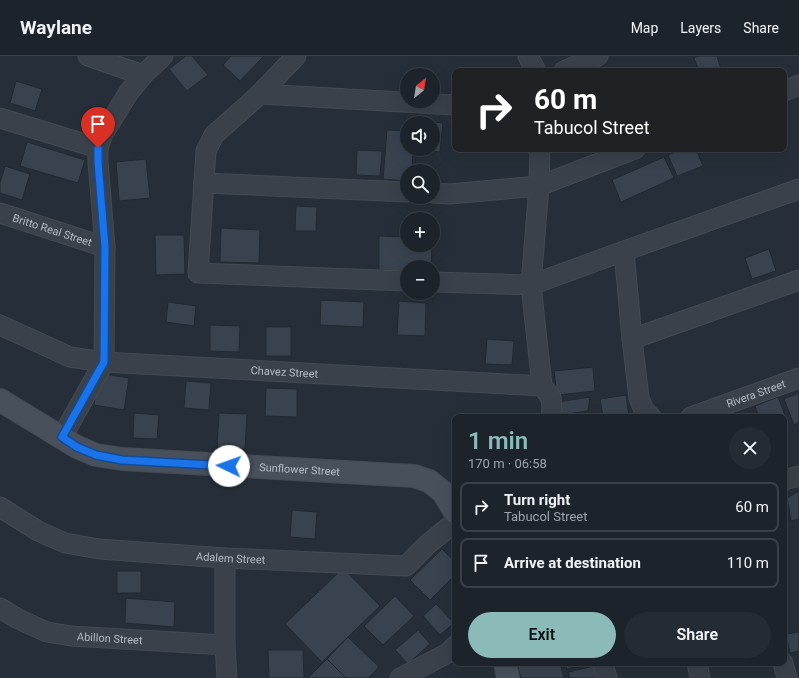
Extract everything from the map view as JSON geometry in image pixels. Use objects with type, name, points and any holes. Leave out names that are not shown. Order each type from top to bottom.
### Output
[{"type":"main road","name":"Sunflower Street","points":[[0,400],[77,447],[96,455],[122,460],[414,476],[429,481],[443,492],[452,507]]},
{"type":"main road","points":[[505,666],[508,678]]},
{"type":"street","points":[[88,56],[143,75]]},
{"type":"street","points":[[62,437],[104,362],[105,247],[98,148],[102,134],[129,92],[162,56]]},
{"type":"street","points":[[296,56],[260,94],[214,135],[206,151],[198,273],[400,281]]},
{"type":"street","points":[[528,56],[534,68]]},
{"type":"street","points":[[571,68],[598,56]]},
{"type":"street","points":[[787,90],[799,85]]},
{"type":"street","points":[[260,94],[452,105]]},
{"type":"street","points":[[0,118],[98,148]]},
{"type":"street","points":[[540,152],[539,186],[531,285],[542,386],[551,397],[551,414]]},
{"type":"street","points":[[440,193],[450,194],[539,186],[627,152]]},
{"type":"street","points":[[204,183],[400,192]]},
{"type":"street","points":[[440,282],[531,285],[799,188]]},
{"type":"street","name":"Britto Real Street","points":[[0,213],[105,247]]},
{"type":"street","points":[[624,251],[632,339],[640,398],[644,410],[648,414]]},
{"type":"street","points":[[632,339],[799,280]]},
{"type":"street","name":"Chavez Street","points":[[0,325],[70,357],[104,362],[542,386]]},
{"type":"street","name":"Rivera Street","points":[[699,414],[799,378]]},
{"type":"street","points":[[787,479],[799,476]]},
{"type":"street","name":"Adalem Street","points":[[0,507],[38,531],[65,543],[99,549],[225,558],[406,566],[428,544],[452,524]]},
{"type":"street","points":[[225,558],[225,645],[227,678]]},
{"type":"street","name":"Abillon Street","points":[[0,608],[18,619],[47,632],[70,636],[225,645]]},
{"type":"street","points":[[400,678],[452,649]]},
{"type":"street","points":[[604,666],[607,678]]},
{"type":"street","points":[[698,666],[700,678]]},
{"type":"street","points":[[784,666],[787,678]]},
{"type":"building","points":[[186,56],[192,56],[208,75],[187,91],[169,69]]},
{"type":"building","points":[[231,56],[264,56],[240,81],[223,65]]},
{"type":"building","points":[[699,56],[717,56],[721,68],[698,68],[694,58]]},
{"type":"building","points":[[16,81],[42,89],[35,111],[10,103]]},
{"type":"building","points":[[440,123],[443,123],[440,152]]},
{"type":"building","points":[[387,130],[400,131],[400,156],[413,156],[412,164],[400,164],[400,180],[383,179]]},
{"type":"building","points":[[27,142],[85,160],[78,183],[20,166]]},
{"type":"building","points":[[357,150],[382,151],[380,176],[356,175]]},
{"type":"building","points":[[675,152],[697,152],[703,166],[677,176],[668,155]]},
{"type":"building","points":[[664,157],[674,178],[621,202],[612,180]]},
{"type":"building","points":[[146,159],[150,198],[119,201],[116,162]]},
{"type":"building","points":[[5,166],[30,174],[22,200],[0,193],[0,183]]},
{"type":"building","points":[[296,206],[317,207],[316,231],[295,231]]},
{"type":"building","points":[[221,228],[260,230],[259,263],[220,262]]},
{"type":"building","points":[[155,235],[184,235],[185,274],[156,275]]},
{"type":"building","points":[[379,236],[400,237],[400,252],[432,252],[431,260],[400,260],[400,271],[379,270]]},
{"type":"building","points":[[769,249],[776,271],[752,279],[745,258]]},
{"type":"building","points":[[321,300],[364,302],[363,327],[320,325]]},
{"type":"building","points":[[399,301],[426,303],[425,336],[397,335]]},
{"type":"building","points":[[168,302],[196,306],[194,326],[166,322]]},
{"type":"building","points":[[210,325],[240,326],[239,352],[210,351]]},
{"type":"building","points":[[266,327],[291,327],[291,356],[266,356]]},
{"type":"building","points":[[487,339],[514,341],[512,365],[485,364]]},
{"type":"building","points":[[593,367],[595,391],[557,395],[554,371]]},
{"type":"building","points":[[98,373],[129,378],[124,410],[94,405]]},
{"type":"building","points":[[186,381],[211,383],[209,410],[184,408]]},
{"type":"building","points":[[266,388],[297,389],[297,417],[265,416]]},
{"type":"building","points":[[799,393],[799,422],[794,425],[784,399]]},
{"type":"building","points":[[626,395],[629,414],[602,414],[600,399]]},
{"type":"building","points":[[590,397],[588,411],[560,414],[558,402]]},
{"type":"building","points":[[778,397],[785,414],[758,414],[755,406]]},
{"type":"building","points":[[134,413],[159,415],[157,439],[133,438]]},
{"type":"building","points":[[219,413],[247,414],[245,449],[217,447]]},
{"type":"building","points":[[799,491],[799,519],[791,521],[787,498]]},
{"type":"building","points":[[292,510],[317,512],[315,539],[290,537]]},
{"type":"building","points":[[442,549],[452,559],[452,578],[430,600],[410,580]]},
{"type":"building","points":[[343,568],[380,606],[322,662],[285,624]]},
{"type":"building","points":[[117,571],[141,571],[141,593],[117,593]]},
{"type":"building","points":[[395,596],[414,616],[383,645],[364,626]]},
{"type":"building","points":[[126,598],[175,602],[174,627],[125,623]]},
{"type":"building","points":[[436,604],[452,621],[452,625],[440,635],[423,616]]},
{"type":"building","points":[[418,630],[430,644],[408,664],[395,650]]},
{"type":"building","points":[[799,632],[799,651],[790,653],[787,634]]},
{"type":"building","points":[[348,637],[379,667],[368,678],[346,678],[327,659]]},
{"type":"building","points":[[268,650],[303,650],[304,678],[269,678]]},
{"type":"building","points":[[327,659],[346,678],[308,678]]},
{"type":"building","points":[[517,666],[561,666],[564,678],[521,678]]},
{"type":"building","points":[[566,666],[579,666],[567,669]]},
{"type":"building","points":[[594,666],[597,678],[570,678],[568,672]]},
{"type":"route","points":[[98,148],[105,247],[104,362],[62,437],[77,447],[96,455],[122,460],[229,466]]}]
